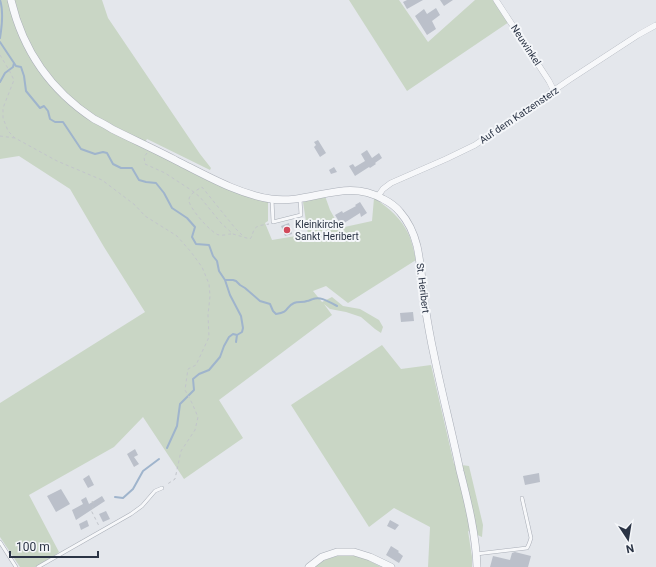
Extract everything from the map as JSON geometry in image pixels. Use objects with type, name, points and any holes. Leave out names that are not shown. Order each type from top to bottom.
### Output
[{"type":"street","name":"St. Heribert","points":[[11,0],[24,39],[35,60],[53,84],[70,101],[95,120],[233,188],[250,194],[272,199],[286,200],[300,199],[343,190],[355,190],[378,196],[388,201],[400,212],[413,233],[417,245],[432,346],[474,536],[477,567]]},
{"type":"street","name":"Neuwinkel","points":[[496,0],[554,91]]},
{"type":"street","name":"Auf dem Katzensterz","points":[[378,196],[383,189],[391,183],[446,160],[469,148],[569,80],[656,25]]},
{"type":"street","points":[[309,567],[322,557],[337,552],[354,552],[370,557],[390,567]]},
{"type":"lane","points":[[272,199],[273,222],[301,215],[300,199]]},
{"type":"lane","points":[[38,567],[131,514],[142,506],[155,491],[162,488]]},
{"type":"lane","points":[[476,554],[527,548],[531,538],[522,498]]},
{"type":"lane","points":[[0,542],[16,567]]},
{"type":"path","points":[[0,55],[10,70],[14,80],[3,108],[3,118],[8,131],[15,138],[58,161],[102,180],[135,205],[145,216],[177,236],[202,268],[209,284],[209,337],[196,365],[188,369],[186,390],[198,417],[195,430],[181,451],[175,479],[162,488]]},
{"type":"path","points":[[0,136],[15,138]]},
{"type":"path","points":[[150,147],[144,157],[145,164],[165,173],[200,197],[232,234]]},
{"type":"path","points":[[245,237],[232,234],[219,236],[213,232],[191,208],[189,198],[193,193],[202,187],[235,228],[250,240],[255,228],[273,222]]},
{"type":"path","points":[[92,501],[94,505],[91,510],[101,531]]},
{"type":"green space","points":[[0,0],[102,0],[108,18],[211,168],[210,170],[147,139],[143,146],[233,191],[268,202],[268,221],[265,223],[272,240],[308,234],[303,202],[325,196],[330,210],[340,228],[372,221],[374,198],[390,210],[406,229],[416,260],[348,303],[326,286],[313,291],[322,302],[332,297],[343,306],[360,309],[379,320],[383,327],[381,333],[361,317],[330,309],[324,304],[332,315],[219,400],[243,438],[184,479],[143,417],[114,447],[29,495],[59,552],[40,567],[20,567],[0,537],[0,403],[145,312],[70,189],[19,156],[0,159]]},
{"type":"green space","points":[[349,0],[399,0],[428,42],[475,0],[494,0],[509,22],[407,91]]},
{"type":"green space","points":[[382,345],[401,369],[431,365],[454,464],[469,466],[483,525],[482,537],[468,531],[472,567],[428,567],[430,527],[394,508],[369,527],[291,405]]},
{"type":"green space","points":[[350,554],[368,560],[381,567],[314,567],[326,559]]},
{"type":"building","points":[[407,0],[423,0],[407,9],[403,2]]},
{"type":"building","points":[[440,0],[453,0],[444,6]]},
{"type":"building","points":[[436,8],[440,15],[432,21],[436,29],[427,35],[415,16],[424,9],[427,14]]},
{"type":"building","points":[[318,140],[326,153],[320,157],[314,147],[316,145],[314,142]]},
{"type":"building","points":[[367,150],[372,158],[379,153],[382,158],[370,168],[369,167],[355,176],[349,166],[353,164],[355,167],[365,161],[361,154]]},
{"type":"building","points":[[334,167],[337,172],[331,174],[329,170]]},
{"type":"building","points":[[360,202],[367,213],[361,217],[360,213],[341,225],[335,215],[342,211],[343,213]]},
{"type":"building","name":"Kleinkirche Sankt Heribert","points":[[289,223],[292,234],[285,236],[281,226]]},
{"type":"building","points":[[413,312],[414,321],[401,322],[400,313]]},
{"type":"building","points":[[135,449],[138,455],[134,457],[139,464],[134,467],[127,454]]},
{"type":"building","points":[[539,473],[540,482],[525,485],[523,476]]},
{"type":"building","points":[[89,475],[94,485],[88,488],[83,479]]},
{"type":"building","points":[[61,489],[70,504],[56,512],[47,496]]},
{"type":"building","points":[[102,496],[105,501],[76,520],[72,510],[83,504],[81,500],[86,497],[89,504]]},
{"type":"building","points":[[106,511],[110,519],[103,522],[99,514]]},
{"type":"building","points":[[87,520],[89,526],[81,530],[79,524]]},
{"type":"building","points":[[390,520],[399,525],[395,530],[387,526]]},
{"type":"building","points":[[391,546],[399,551],[398,552],[403,556],[399,563],[386,555]]},
{"type":"building","points":[[515,552],[531,556],[528,567],[490,567],[493,556],[510,560],[512,553]]},
{"type":"waterway","points":[[0,0],[2,14],[0,38]]},
{"type":"waterway","points":[[0,42],[16,66],[21,67],[26,91],[40,108],[44,106],[48,111],[50,119],[55,122],[63,122],[81,149],[95,154],[103,152],[107,153],[113,164],[121,168],[132,168],[139,180],[156,183],[164,193],[172,208],[187,218],[195,227],[192,237],[196,244],[209,245],[213,256],[217,261],[219,271],[225,280],[230,295],[241,316],[243,328],[242,332],[237,335],[233,334],[229,337],[220,357],[209,370],[199,374],[193,379],[194,390],[180,404],[177,426],[167,448]]},
{"type":"waterway","points":[[0,82],[5,73],[13,67],[14,63]]},
{"type":"waterway","points":[[225,280],[236,281],[260,301],[270,304],[276,314],[285,311],[294,303],[305,302],[316,298],[325,300],[337,306]]},
{"type":"waterway","points":[[236,342],[237,335]]},
{"type":"waterway","points":[[115,497],[123,498],[133,489],[143,471],[159,459]]},
{"type":"place","name":"Kleinkirche Sankt Heribert","points":[[287,230]]}]
